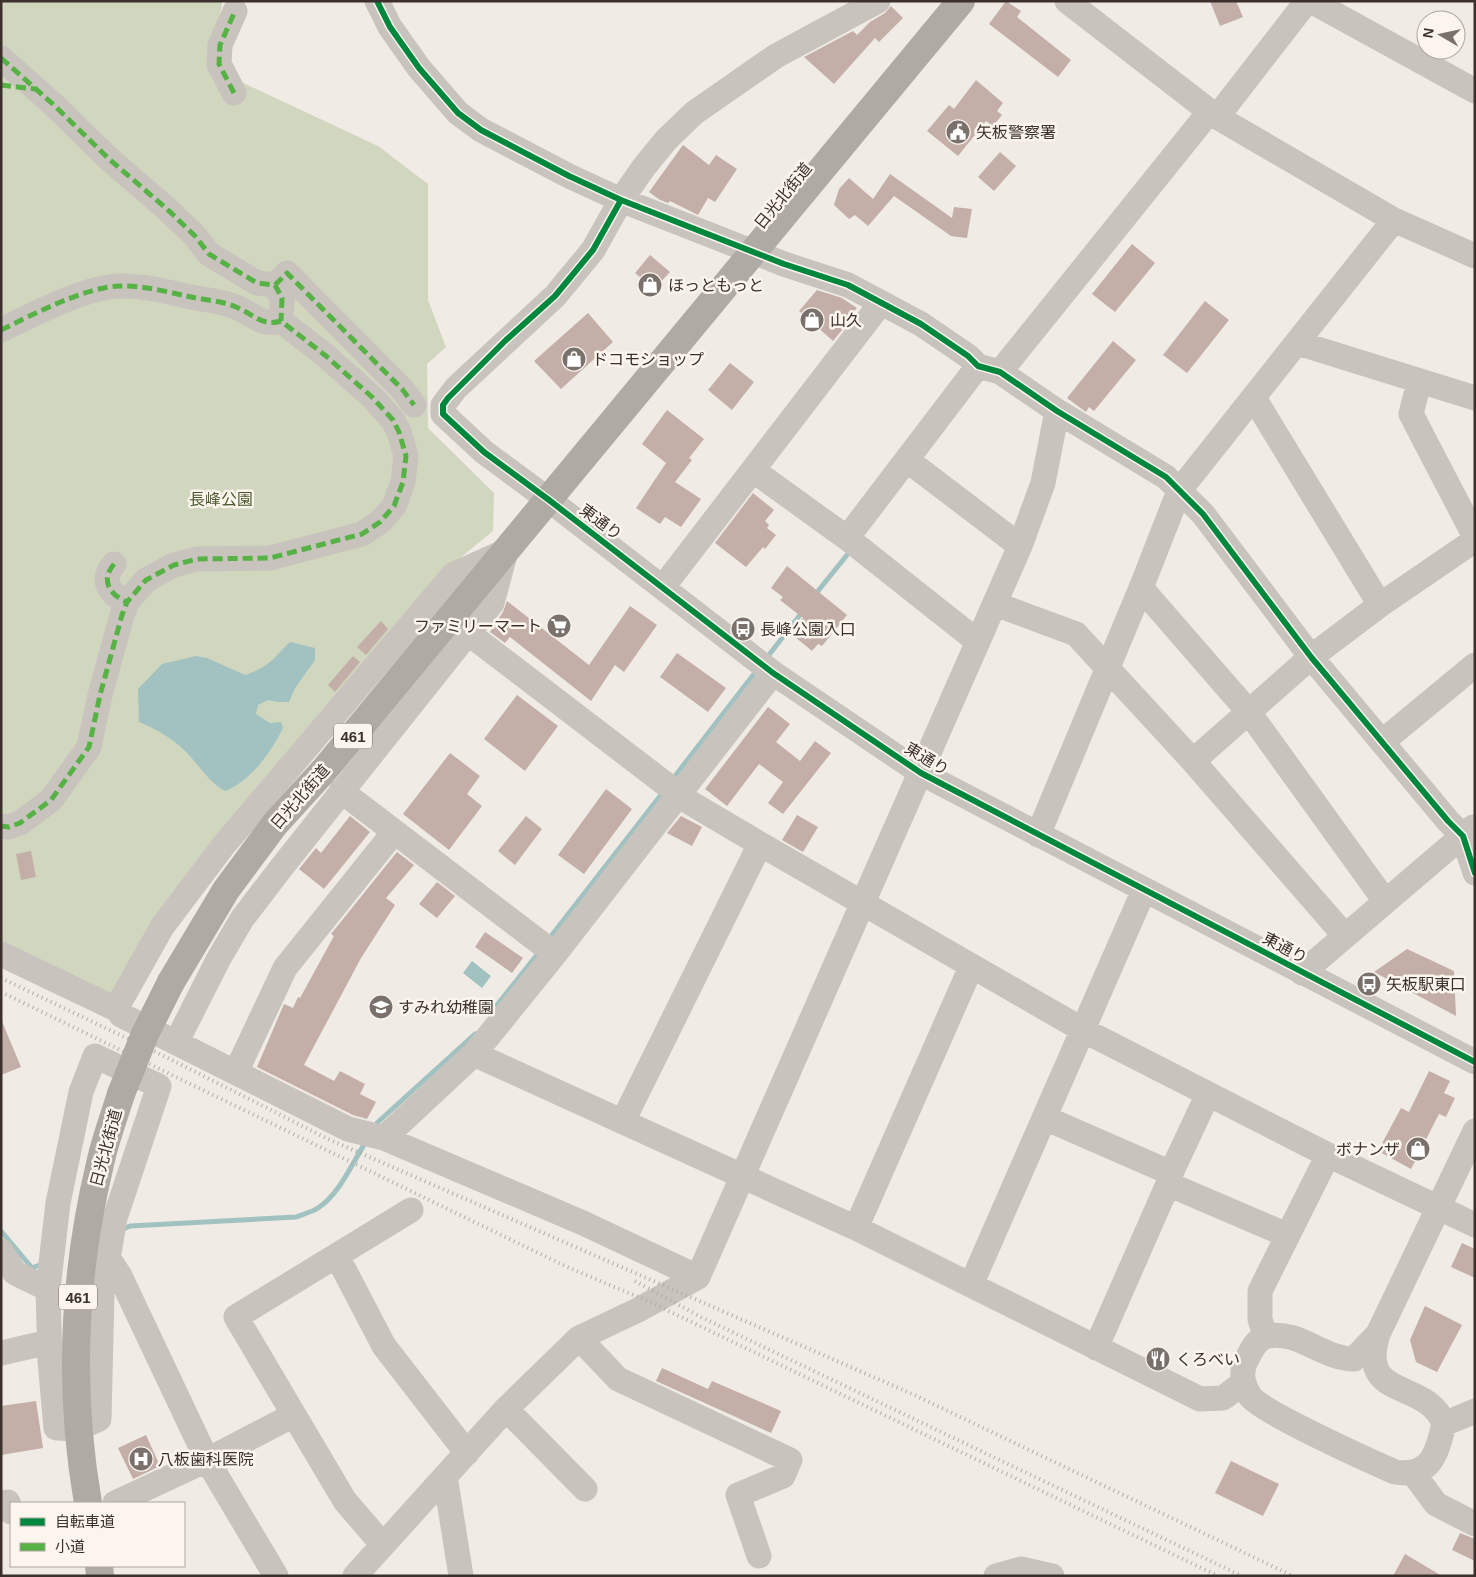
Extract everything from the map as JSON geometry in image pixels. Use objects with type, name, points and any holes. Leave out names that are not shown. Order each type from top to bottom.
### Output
[{"type":"highway","name":"日光北街道","points":[[88,1502],[77,1428],[75,1330],[84,1242],[100,1162],[121,1094],[145,1034],[171,982],[226,890],[275,824],[326,768],[960,1]]},
{"type":"street","points":[[377,1],[390,28],[419,68],[458,113],[481,130],[569,176],[621,200],[754,252],[848,285],[921,324],[968,356],[1166,477],[1203,514],[1310,657],[1448,821],[1469,831]]},
{"type":"street","points":[[621,200],[666,140],[694,113],[776,56],[878,1]]},
{"type":"street","points":[[1067,1],[1213,114],[1394,220],[1475,256]]},
{"type":"street","points":[[847,538],[906,460],[989,369],[1213,114],[1309,1],[1475,90]]},
{"type":"street","points":[[234,93],[219,64],[220,45],[235,11]]},
{"type":"street","points":[[1,58],[167,209],[195,236],[209,254],[257,283],[275,285]]},
{"type":"street","points":[[1,85],[35,90]]},
{"type":"street","name":"東通り","points":[[621,200],[593,250],[555,296],[456,388],[443,405],[443,414],[484,452],[773,673],[921,772],[1038,835],[1475,1062]]},
{"type":"street","points":[[1038,835],[1141,588],[1179,491],[1394,220]]},
{"type":"street","points":[[275,285],[287,273],[402,389],[414,405]]},
{"type":"street","points":[[275,285],[282,298],[281,321]]},
{"type":"street","points":[[1,330],[85,293],[106,287],[121,286],[168,292],[236,307],[253,318],[268,323],[281,321],[326,356],[372,397],[393,420],[399,432],[406,456],[403,482],[394,506],[380,522],[362,534],[317,548],[270,558],[197,559],[174,565],[146,580],[127,602],[100,695],[90,747],[51,800],[20,823],[9,827],[1,826]]},
{"type":"street","points":[[663,587],[754,471],[881,303]]},
{"type":"street","points":[[1298,343],[1475,398]]},
{"type":"street","points":[[1193,761],[1310,657],[1475,538],[1411,414],[1419,382]]},
{"type":"street","points":[[1254,398],[1380,605]]},
{"type":"street","points":[[355,1576],[506,1409],[579,1338],[638,1310],[698,1277],[1020,546],[1043,483],[1057,411]]},
{"type":"street","points":[[906,460],[1020,546]]},
{"type":"street","points":[[754,471],[847,538],[977,641]]},
{"type":"street","points":[[177,1042],[213,968],[242,919],[341,791],[492,603],[506,551]]},
{"type":"street","points":[[116,1009],[162,928],[223,846],[453,575],[506,551]]},
{"type":"street","points":[[114,564],[109,570],[107,578],[109,588],[116,597],[127,602]]},
{"type":"street","points":[[1141,588],[1248,711],[1385,901]]},
{"type":"street","points":[[995,604],[1076,634],[1193,761],[1344,936]]},
{"type":"street","points":[[468,633],[679,794],[760,844],[1083,1030],[1328,1155],[1475,1225]]},
{"type":"street","points":[[1382,742],[1475,665]]},
{"type":"street","points":[[384,1138],[474,1054],[555,954],[773,673]]},
{"type":"street","points":[[341,791],[555,954]]},
{"type":"street","points":[[1302,972],[1469,831]]},
{"type":"street","points":[[1469,831],[1475,873]]},
{"type":"street","points":[[236,1072],[285,968],[394,832]]},
{"type":"street","points":[[623,1121],[760,844]]},
{"type":"street","points":[[971,1285],[1144,890]]},
{"type":"street","points":[[1,954],[116,1009],[121,1015],[348,1129],[384,1138],[584,1223],[698,1277]]},
{"type":"street","points":[[856,1228],[971,966]]},
{"type":"street","points":[[474,1054],[856,1228],[1200,1399],[1223,1398],[1244,1383]]},
{"type":"street","points":[[95,1056],[158,1086],[121,1196],[109,1259],[102,1294],[99,1419],[77,1428],[56,1428],[49,1342],[48,1289],[58,1203],[81,1092],[95,1056]]},
{"type":"street","points":[[1096,1348],[1208,1094]]},
{"type":"street","points":[[1045,1118],[1287,1235]]},
{"type":"street","points":[[1378,1334],[1354,1358],[1344,1359],[1293,1337],[1283,1335],[1265,1336],[1254,1345],[1243,1366],[1244,1383],[1251,1398],[1273,1412],[1395,1472],[1414,1473],[1423,1469],[1434,1458],[1444,1424],[1434,1408],[1384,1380],[1376,1372],[1373,1351],[1378,1334],[1475,1131]]},
{"type":"street","points":[[1265,1336],[1260,1319],[1260,1291],[1328,1155]]},
{"type":"street","points":[[383,1545],[345,1501],[236,1317],[411,1210]]},
{"type":"street","points":[[337,1256],[384,1346],[467,1453]]},
{"type":"street","points":[[109,1259],[120,1276],[207,1460],[276,1576]]},
{"type":"street","points":[[4,1262],[15,1273],[48,1289]]},
{"type":"street","points":[[579,1338],[618,1379],[790,1460],[783,1476],[738,1495],[759,1556]]},
{"type":"street","points":[[1,1353],[49,1342]]},
{"type":"street","points":[[506,1409],[585,1489]]},
{"type":"street","points":[[1444,1424],[1475,1411]]},
{"type":"street","points":[[117,1502],[207,1460],[294,1415]]},
{"type":"street","points":[[1414,1473],[1436,1504],[1475,1524]]},
{"type":"street","points":[[445,1476],[461,1576]]},
{"type":"street","points":[[1,1504],[8,1502],[10,1509]]},
{"type":"street","points":[[996,1576],[1021,1569],[1052,1576]]},
{"type":"green space","name":"長峰公園","points":[[1,1],[221,1],[222,5],[209,67],[378,146],[428,184],[428,300],[446,347],[427,364],[428,428],[494,493],[493,531],[448,568],[114,996],[1,947]]},
{"type":"water","points":[[290,642],[315,648],[315,660],[295,688],[289,702],[268,700],[258,705],[256,714],[270,723],[281,722],[283,728],[273,747],[252,773],[225,791],[208,777],[179,745],[151,727],[139,722],[138,689],[162,664],[196,656],[207,658],[245,675],[266,665]]},
{"type":"water","points":[[472,961],[491,976],[482,988],[463,973]]},
{"type":"building","points":[[1006,1],[1021,11],[1017,17],[1071,60],[1058,77],[989,24]]},
{"type":"building","points":[[1210,1],[1236,1],[1243,17],[1220,26]]},
{"type":"building","points":[[891,6],[903,18],[879,42],[875,38],[834,84],[804,57],[853,31],[857,35]]},
{"type":"building","points":[[976,80],[1003,103],[997,111],[1002,115],[993,126],[986,121],[958,156],[927,131],[949,105],[954,109]]},
{"type":"building","points":[[683,145],[709,165],[716,155],[737,169],[715,202],[708,198],[698,215],[670,201],[668,203],[660,200],[649,192]]},
{"type":"building","points":[[1000,152],[1016,166],[994,191],[978,177]]},
{"type":"building","points":[[890,174],[952,218],[954,207],[972,209],[967,238],[951,236],[894,196],[868,226],[855,215],[849,219],[834,205],[839,189],[849,178],[873,199]]},
{"type":"building","points":[[1132,244],[1155,263],[1115,312],[1092,294]]},
{"type":"building","points":[[650,255],[670,272],[654,289],[635,273]]},
{"type":"building","points":[[817,290],[842,298],[857,308],[845,320],[847,324],[833,341],[799,311]]},
{"type":"building","points":[[1205,301],[1229,320],[1187,373],[1163,355]]},
{"type":"building","points":[[588,313],[613,342],[561,389],[534,361]]},
{"type":"building","points":[[1113,341],[1136,360],[1094,411],[1089,407],[1086,412],[1067,398]]},
{"type":"building","points":[[730,363],[754,382],[732,410],[708,390]]},
{"type":"building","points":[[667,410],[704,439],[689,458],[692,460],[675,482],[701,499],[681,527],[665,517],[660,524],[636,508],[666,463],[642,444]]},
{"type":"building","points":[[753,493],[774,510],[765,521],[769,525],[767,528],[776,535],[765,549],[763,547],[746,567],[715,543]]},
{"type":"building","points":[[787,566],[847,615],[822,646],[818,644],[812,651],[794,636],[803,625],[800,622],[803,618],[780,600],[783,597],[771,588]]},
{"type":"building","points":[[507,601],[589,665],[630,606],[657,625],[624,672],[615,665],[591,701],[510,637],[505,643],[490,632],[503,612]]},
{"type":"building","points":[[381,621],[388,629],[366,655],[357,647]]},
{"type":"building","points":[[677,653],[726,688],[708,712],[660,677]]},
{"type":"building","points":[[353,656],[360,662],[335,692],[328,685]]},
{"type":"building","points":[[517,695],[558,726],[525,771],[484,739]]},
{"type":"building","points":[[768,707],[790,724],[776,742],[800,761],[815,741],[831,753],[783,814],[768,803],[783,782],[759,764],[727,806],[705,789]]},
{"type":"building","points":[[450,753],[480,776],[467,794],[482,806],[449,850],[403,814]]},
{"type":"building","points":[[606,789],[632,809],[584,874],[558,855]]},
{"type":"building","points":[[797,815],[818,827],[803,852],[782,840]]},
{"type":"building","points":[[350,816],[370,832],[324,889],[299,869],[316,848],[321,853]]},
{"type":"building","points":[[526,816],[542,829],[515,865],[498,851]]},
{"type":"building","points":[[681,816],[702,827],[692,846],[667,833]]},
{"type":"building","points":[[31,851],[36,877],[21,880],[16,854]]},
{"type":"building","points":[[397,852],[414,865],[386,898],[395,905],[361,958],[304,1065],[334,1081],[340,1071],[365,1084],[360,1094],[376,1102],[367,1119],[353,1115],[257,1067],[284,1004],[293,1008],[334,936],[331,934]]},
{"type":"building","points":[[437,882],[455,896],[437,918],[419,904]]},
{"type":"building","points":[[485,932],[523,958],[512,973],[475,947]]},
{"type":"building","points":[[1407,949],[1454,971],[1456,1016],[1374,972]]},
{"type":"building","points":[[1,1019],[21,1067],[1,1075]]},
{"type":"building","points":[[1429,1071],[1450,1081],[1444,1093],[1455,1098],[1446,1117],[1439,1114],[1411,1169],[1378,1151],[1401,1108],[1409,1112]]},
{"type":"building","points":[[1462,1243],[1475,1249],[1475,1278],[1451,1267]]},
{"type":"building","points":[[1425,1306],[1462,1325],[1437,1372],[1416,1362],[1410,1340]]},
{"type":"building","points":[[662,1368],[708,1389],[712,1381],[781,1411],[771,1433],[656,1381]]},
{"type":"building","points":[[36,1401],[43,1448],[1,1455],[1,1406]]},
{"type":"building","points":[[146,1435],[160,1466],[133,1479],[118,1448]]},
{"type":"building","points":[[1231,1461],[1279,1484],[1263,1516],[1215,1493]]},
{"type":"building","points":[[1460,1533],[1475,1539],[1475,1561],[1452,1550]]},
{"type":"building","points":[[1405,1554],[1442,1576],[1393,1576]]},
{"type":"waterway","points":[[814,596],[851,550]]},
{"type":"waterway","points":[[765,660],[803,611]]},
{"type":"waterway","points":[[672,780],[757,670]]},
{"type":"waterway","points":[[548,940],[664,791]]},
{"type":"waterway","points":[[497,1005],[540,951]]},
{"type":"waterway","points":[[374,1128],[378,1122],[475,1034]]},
{"type":"waterway","points":[[121,1230],[130,1226],[296,1217],[307,1213],[318,1208],[333,1194],[346,1177],[367,1140]]},
{"type":"waterway","points":[[1,1231],[32,1268],[42,1264]]},
{"type":"railway","points":[[1,978],[160,1054],[328,1139],[910,1393],[1293,1576]]},
{"type":"railway","points":[[1,992],[565,1266],[650,1302],[1218,1576]]},
{"type":"railway","points":[[635,1281],[701,1317],[1242,1576]]},
{"type":"marked path","points":[[234,93],[219,64],[220,45],[235,11]]},
{"type":"marked path","points":[[1,58],[55,106],[109,159],[167,209],[195,236],[209,254],[257,283],[275,285],[282,298],[281,321]]},
{"type":"marked path","points":[[1,85],[35,89]]},
{"type":"marked path","points":[[275,285],[287,273],[402,389],[414,405]]},
{"type":"marked path","points":[[1,330],[75,296],[119,286],[155,289],[231,305],[262,321],[281,321],[326,356],[372,397],[393,420],[399,432],[406,456],[403,482],[394,506],[380,522],[362,534],[270,558],[197,559],[174,565],[146,580],[127,602],[122,615],[100,695],[89,747],[51,800],[20,823],[9,827],[1,826]]},
{"type":"marked path","points":[[114,564],[110,570],[107,582],[116,596],[127,602]]},
{"type":"cycle path","points":[[377,1],[390,27],[419,68],[458,113],[481,130],[569,176],[621,200],[784,264],[848,285],[921,324],[968,356],[978,366],[1000,372],[1057,411],[1166,477],[1203,514],[1311,657],[1448,821],[1463,836],[1475,873]]},
{"type":"cycle path","points":[[621,200],[593,250],[555,296],[506,340],[448,398],[443,405],[443,414],[484,452],[773,673],[921,773],[1475,1062]]},
{"type":"place","name":"矢板警察署","points":[[958,132]]},
{"type":"place","name":"ほっともっと","points":[[650,285]]},
{"type":"place","name":"山久","points":[[812,320]]},
{"type":"place","name":"ドコモショップ","points":[[574,359]]},
{"type":"place","name":"ファミリーマート","points":[[559,626]]},
{"type":"place","name":"長峰公園入口","points":[[743,629]]},
{"type":"place","name":"矢板駅東口","points":[[1369,984]]},
{"type":"place","name":"すみれ幼稚園","points":[[381,1007]]},
{"type":"place","name":"ボナンザ","points":[[1418,1149]]},
{"type":"place","name":"くろべい","points":[[1158,1359]]},
{"type":"place","name":"八板歯科医院","points":[[141,1459]]}]
